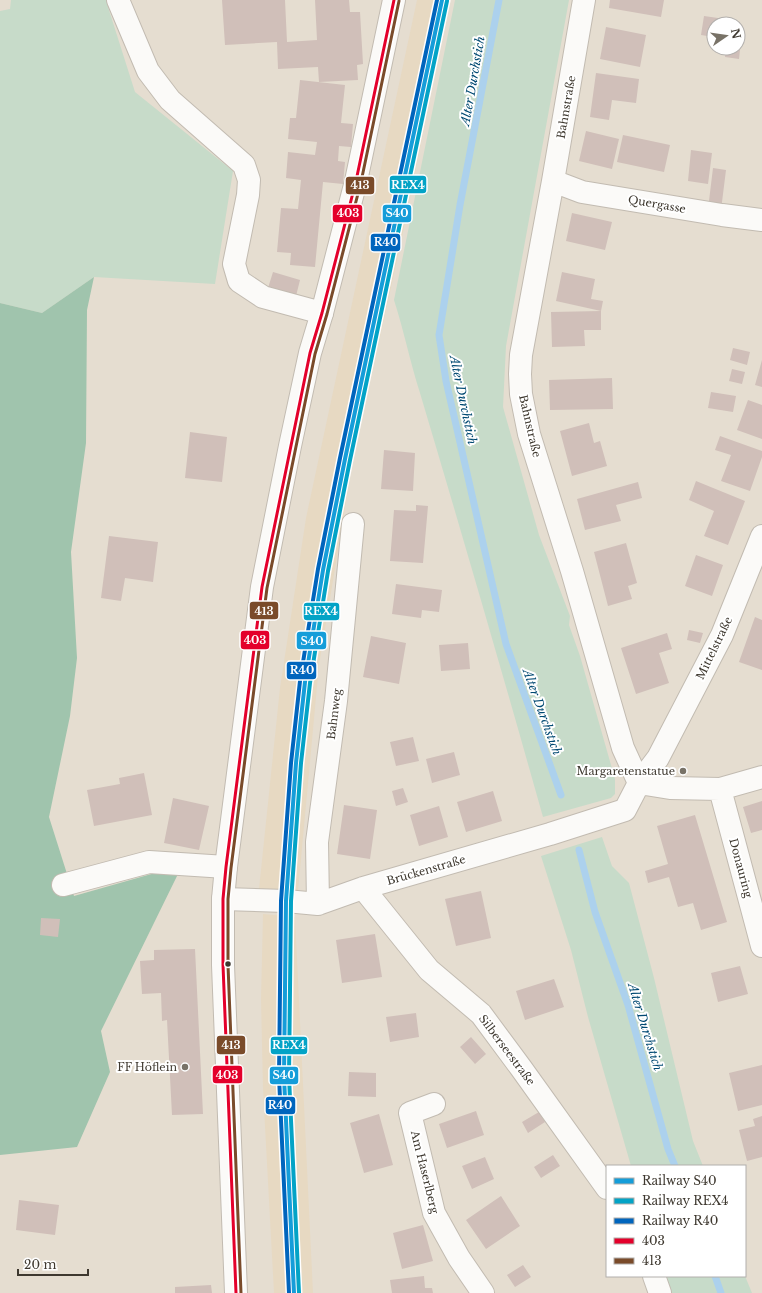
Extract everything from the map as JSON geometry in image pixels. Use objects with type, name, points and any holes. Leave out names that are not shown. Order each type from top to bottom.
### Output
[{"type":"street","points":[[118,0],[148,71],[170,100],[244,165],[249,180],[248,195],[234,264],[239,281],[263,297],[322,313]]},
{"type":"street","name":"Bahnstraße","points":[[584,0],[521,355],[521,394],[529,434],[572,571],[623,748],[639,783]]},
{"type":"street","points":[[236,1293],[223,965],[223,899],[226,867],[262,587],[291,438],[310,353],[322,313],[356,181],[392,1]]},
{"type":"street","name":"Quergasse","points":[[553,181],[582,192],[722,215],[762,220]]},
{"type":"street","name":"Bahnweg","points":[[318,904],[317,842],[336,701],[353,524]]},
{"type":"street","name":"Mittelstraße","points":[[625,810],[639,783],[658,758],[722,635],[762,536]]},
{"type":"street","points":[[639,783],[670,788],[720,789],[762,778]]},
{"type":"street","name":"Donauring","points":[[720,789],[762,946]]},
{"type":"street","name":"Brückenstraße","points":[[223,899],[286,901],[318,904],[363,888],[550,834],[625,810]]},
{"type":"street","points":[[63,885],[149,862],[226,867]]},
{"type":"street","name":"Silberseestraße","points":[[363,888],[429,970],[480,1014],[521,1068],[606,1187]]},
{"type":"street","name":"Am Haserlberg","points":[[434,1104],[410,1113],[434,1213],[459,1258],[482,1293]]},
{"type":"street","points":[[654,1277],[660,1293]]},
{"type":"shaded area","points":[[417,0],[450,0],[400,247],[354,454],[319,665],[298,891],[259,889],[280,688],[306,518]]},
{"type":"shaded area","points":[[263,914],[295,917],[313,1293],[274,1293],[263,1089],[261,999]]},
{"type":"green space","points":[[11,0],[107,0],[135,92],[233,171],[215,284],[94,277],[42,313],[0,303],[0,11],[10,9]]},
{"type":"green space","points":[[455,0],[569,0],[506,346],[503,407],[539,535],[570,616],[569,625],[580,656],[615,779],[615,794],[611,798],[543,817],[416,381],[394,300]]},
{"type":"green space","points":[[94,277],[87,310],[86,443],[71,552],[77,658],[70,716],[49,817],[74,896],[155,873],[178,874],[101,1031],[110,1072],[77,1147],[0,1155],[0,303],[42,313]]},
{"type":"green space","points":[[602,837],[612,866],[629,883],[654,978],[693,1141],[703,1165],[631,1165],[588,1017],[571,950],[541,856]]},
{"type":"green space","points":[[664,1277],[745,1277],[752,1293],[669,1293]]},
{"type":"building","points":[[222,0],[285,0],[287,42],[317,40],[315,0],[349,0],[350,12],[360,12],[363,64],[357,65],[358,80],[319,82],[318,67],[278,69],[277,42],[225,45]]},
{"type":"building","points":[[610,0],[664,0],[661,17],[609,8]]},
{"type":"building","points":[[704,16],[706,16],[706,36],[701,35]]},
{"type":"building","points":[[606,27],[646,35],[640,67],[600,59]]},
{"type":"building","points":[[725,56],[739,56],[739,59]]},
{"type":"building","points":[[596,73],[639,79],[636,103],[612,100],[609,120],[590,117]]},
{"type":"building","points":[[300,80],[345,85],[341,123],[353,124],[351,147],[339,146],[338,161],[345,162],[343,184],[323,182],[315,267],[290,265],[291,253],[277,252],[281,208],[298,209],[301,180],[286,178],[288,152],[315,155],[317,142],[288,139],[290,118],[296,118]]},
{"type":"building","points":[[586,131],[619,139],[612,169],[579,161]]},
{"type":"building","points":[[623,135],[670,145],[664,172],[617,162]]},
{"type":"building","points":[[691,150],[712,153],[708,184],[688,181]]},
{"type":"building","points":[[713,168],[726,170],[721,210],[708,209]]},
{"type":"building","points":[[572,213],[612,222],[605,250],[566,241]]},
{"type":"building","points":[[273,272],[300,280],[296,296],[268,288]]},
{"type":"building","points":[[562,272],[595,279],[591,299],[603,301],[601,311],[556,301]]},
{"type":"building","points":[[601,311],[601,330],[584,330],[585,346],[552,347],[551,312]]},
{"type":"building","points":[[733,348],[750,352],[747,365],[730,360]]},
{"type":"building","points":[[762,360],[762,387],[755,385]]},
{"type":"building","points":[[732,369],[745,372],[742,384],[729,381]]},
{"type":"building","points":[[612,378],[613,409],[550,410],[549,380]]},
{"type":"building","points":[[711,392],[736,396],[733,412],[708,408]]},
{"type":"building","points":[[748,400],[762,405],[762,439],[737,430]]},
{"type":"building","points":[[589,423],[594,443],[600,441],[607,466],[572,476],[560,431]]},
{"type":"building","points":[[190,432],[227,437],[222,482],[185,478]]},
{"type":"building","points":[[720,436],[762,451],[762,457],[750,491],[721,481],[731,455],[715,450]]},
{"type":"building","points":[[384,450],[415,453],[413,491],[381,489]]},
{"type":"building","points":[[696,481],[745,501],[728,545],[704,536],[714,511],[689,500]]},
{"type":"building","points":[[638,482],[642,498],[616,505],[621,521],[585,530],[577,499]]},
{"type":"building","points":[[416,505],[428,506],[423,563],[390,561],[394,510],[416,511]]},
{"type":"building","points":[[109,536],[158,542],[153,582],[125,578],[121,601],[101,598]]},
{"type":"building","points":[[626,543],[637,583],[628,586],[632,599],[608,606],[594,552]]},
{"type":"building","points":[[696,555],[723,565],[712,596],[685,586]]},
{"type":"building","points":[[396,584],[442,590],[439,612],[422,610],[421,618],[392,614]]},
{"type":"building","points":[[755,617],[762,620],[762,670],[739,662]]},
{"type":"building","points":[[689,630],[703,633],[700,643],[687,640]]},
{"type":"building","points":[[667,633],[672,649],[659,653],[669,683],[636,694],[621,648]]},
{"type":"building","points":[[371,636],[406,643],[399,684],[363,677]]},
{"type":"building","points":[[468,643],[470,669],[441,671],[439,645]]},
{"type":"building","points":[[413,737],[419,761],[396,766],[390,742]]},
{"type":"building","points":[[454,752],[460,775],[432,783],[426,759]]},
{"type":"building","points":[[144,773],[152,815],[94,826],[87,790],[120,784],[119,778]]},
{"type":"building","points":[[403,788],[408,802],[396,806],[392,791]]},
{"type":"building","points":[[493,791],[502,821],[466,832],[457,802]]},
{"type":"building","points":[[173,798],[209,806],[199,850],[164,843]]},
{"type":"building","points":[[762,801],[762,830],[751,833],[743,807]]},
{"type":"building","points":[[344,805],[377,810],[370,859],[337,854]]},
{"type":"building","points":[[439,806],[448,837],[419,846],[410,815]]},
{"type":"building","points":[[695,815],[727,922],[701,930],[693,903],[678,907],[669,877],[648,883],[645,871],[668,864],[657,826]]},
{"type":"building","points":[[481,891],[491,938],[456,946],[445,899]]},
{"type":"building","points":[[41,918],[60,919],[58,937],[40,935]]},
{"type":"building","points":[[375,934],[382,977],[342,983],[336,940]]},
{"type":"building","name":"FF Höflein","points":[[195,949],[203,1114],[172,1115],[167,1020],[162,1021],[161,993],[142,994],[140,961],[154,960],[154,950]]},
{"type":"building","points":[[740,966],[748,994],[718,1002],[711,973]]},
{"type":"building","points":[[554,979],[564,1007],[525,1020],[516,991]]},
{"type":"building","points":[[416,1013],[419,1037],[390,1042],[386,1017]]},
{"type":"building","points":[[471,1037],[486,1054],[475,1064],[460,1047]]},
{"type":"building","points":[[762,1065],[762,1105],[738,1111],[729,1073]]},
{"type":"building","points":[[349,1072],[376,1073],[376,1097],[348,1096]]},
{"type":"building","points":[[476,1111],[484,1135],[447,1148],[439,1124]]},
{"type":"building","points":[[539,1112],[545,1122],[528,1133],[522,1122]]},
{"type":"building","points":[[379,1114],[393,1165],[364,1173],[350,1123]]},
{"type":"building","points":[[762,1116],[762,1157],[747,1161],[739,1130],[755,1126],[753,1119]]},
{"type":"building","points":[[553,1155],[560,1166],[541,1178],[534,1167]]},
{"type":"building","points":[[485,1157],[494,1179],[472,1189],[462,1166]]},
{"type":"building","points":[[501,1196],[520,1226],[486,1249],[466,1220]]},
{"type":"building","points":[[19,1200],[59,1205],[55,1235],[16,1230]]},
{"type":"building","points":[[423,1225],[433,1261],[402,1269],[393,1233]]},
{"type":"building","points":[[523,1265],[531,1277],[515,1287],[507,1275]]},
{"type":"building","points":[[424,1276],[425,1288],[432,1288],[433,1293],[392,1293],[390,1280]]},
{"type":"building","points":[[211,1285],[212,1293],[175,1293],[175,1287]]},
{"type":"waterway","name":"Alter Durchstich","points":[[499,0],[460,205],[439,335],[446,381],[506,644],[561,795]]},
{"type":"waterway","name":"Alter Durchstich","points":[[579,850],[595,912],[628,1005],[668,1149],[675,1165]]},
{"type":"waterway","name":"Alter Durchstich","points":[[715,1277],[721,1293]]},
{"type":"rail line","name":"R40","points":[[289,1293],[279,1077],[281,901],[291,763],[300,681],[318,569],[340,458],[437,0]]},
{"type":"rail line","name":"S40","points":[[294,1293],[284,1077],[286,901],[296,763],[305,682],[323,570],[345,459],[442,0]]},
{"type":"rail line","name":"REX4","points":[[299,1293],[289,1077],[291,901],[301,763],[310,683],[328,571],[350,460],[447,1]]},
{"type":"transit line","name":"403","points":[[236,1293],[223,965],[223,899],[226,867],[262,587],[310,353],[322,313],[356,181],[394,0]]},
{"type":"transit line","name":"413","points":[[241,1293],[228,965],[228,899],[231,868],[267,588],[315,354],[327,314],[361,182],[399,1]]},
{"type":"place","name":"Margaretenstatue","points":[[683,771]]},
{"type":"place","name":"FF Höflein","points":[[185,1067]]}]
